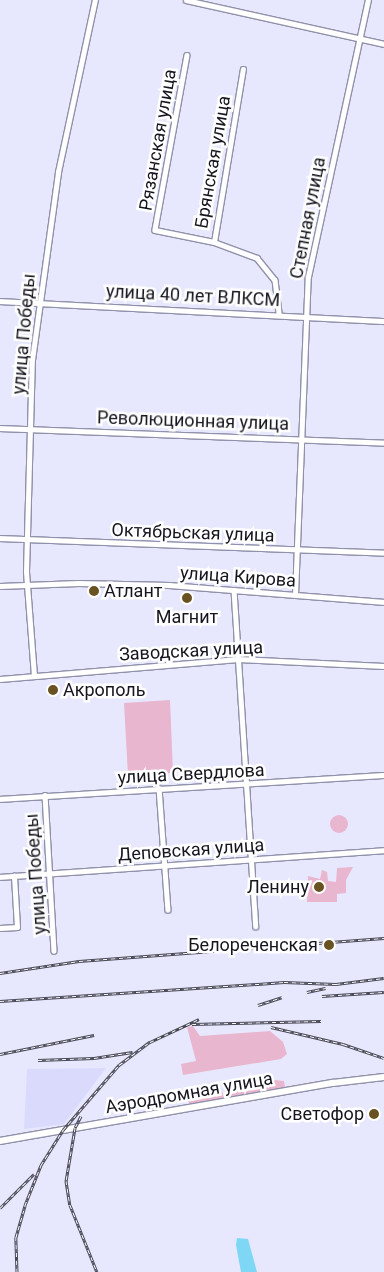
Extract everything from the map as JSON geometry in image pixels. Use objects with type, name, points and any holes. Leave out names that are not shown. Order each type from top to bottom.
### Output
[{"type":"main road","name":"Аэродромная улица","points":[[0,1141],[333,1083],[384,1077]]},
{"type":"street","name":"улица Победы","points":[[34,676],[27,584],[32,360],[38,303],[64,140],[95,0]]},
{"type":"street","points":[[186,0],[384,44]]},
{"type":"street","name":"Степная улица","points":[[295,595],[311,261],[368,0]]},
{"type":"street","name":"Рязанская улица","points":[[187,54],[156,230],[214,242]]},
{"type":"street","name":"Брянская улица","points":[[243,69],[214,242],[257,258],[267,267],[274,280],[279,313]]},
{"type":"street","name":"улица 40 лет ВЛКСМ","points":[[0,301],[279,313],[384,321]]},
{"type":"street","name":"Революционная улица","points":[[0,428],[384,443]]},
{"type":"street","name":"Октябрьская улица","points":[[0,538],[384,553]]},
{"type":"street","name":"улица Кирова","points":[[0,586],[27,584],[169,585],[384,602]]},
{"type":"street","points":[[234,590],[256,926]]},
{"type":"street","name":"Заводская улица","points":[[0,679],[238,659],[384,666]]},
{"type":"street","name":"улица Свердлова","points":[[0,799],[384,775]]},
{"type":"street","points":[[159,788],[168,910]]},
{"type":"street","name":"улица Победы","points":[[45,795],[54,951]]},
{"type":"street","name":"Деповская улица","points":[[0,877],[384,850]]},
{"type":"street","points":[[0,928],[17,927],[14,876]]},
{"type":"shaded area","points":[[170,700],[173,773],[128,775],[124,703]]},
{"type":"shaded area","points":[[339,815],[345,818],[348,824],[345,830],[339,833],[333,830],[330,824],[333,818]]},
{"type":"shaded area","points":[[353,867],[346,880],[346,893],[337,894],[337,902],[307,902],[308,876],[320,879],[322,870],[327,872],[328,881],[336,882],[337,868]]},
{"type":"shaded area","points":[[193,1026],[200,1036],[270,1031],[283,1042],[287,1054],[281,1059],[183,1075],[181,1064],[196,1061],[187,1027]]},
{"type":"shaded area","points":[[106,1068],[64,1124],[24,1129],[27,1069]]},
{"type":"shaded area","points":[[256,1078],[284,1081],[285,1087],[190,1104],[187,1099],[236,1090]]},
{"type":"shaded area","points":[[237,1238],[248,1239],[257,1272],[241,1272],[236,1245]]},
{"type":"railway","points":[[0,973],[79,961],[384,938]]},
{"type":"railway","points":[[0,1001],[284,982],[336,984],[384,978]]},
{"type":"railway","points":[[307,992],[326,988]]},
{"type":"railway","points":[[322,996],[384,992]]},
{"type":"railway","points":[[258,1005],[282,997]]},
{"type":"railway","points":[[17,1272],[16,1237],[25,1205],[41,1165],[63,1130],[119,1065],[150,1042],[199,1019]]},
{"type":"railway","points":[[192,1024],[321,1021]]},
{"type":"railway","points":[[271,1027],[343,1044],[384,1058]]},
{"type":"railway","points":[[0,1054],[94,1035]]},
{"type":"railway","points":[[38,1060],[94,1058],[133,1052]]},
{"type":"railway","points":[[81,1116],[75,1128],[66,1181],[70,1205],[97,1272]]},
{"type":"railway","points":[[0,1208],[34,1174]]},
{"type":"place","name":"Атлант","points":[[94,591]]},
{"type":"place","name":"Магнит","points":[[187,598]]},
{"type":"place","name":"Акрополь","points":[[53,690]]},
{"type":"place","name":"Ленину","points":[[319,887]]},
{"type":"place","name":"Белореченская","points":[[329,945]]},
{"type":"place","name":"Светофор","points":[[374,1114]]}]
